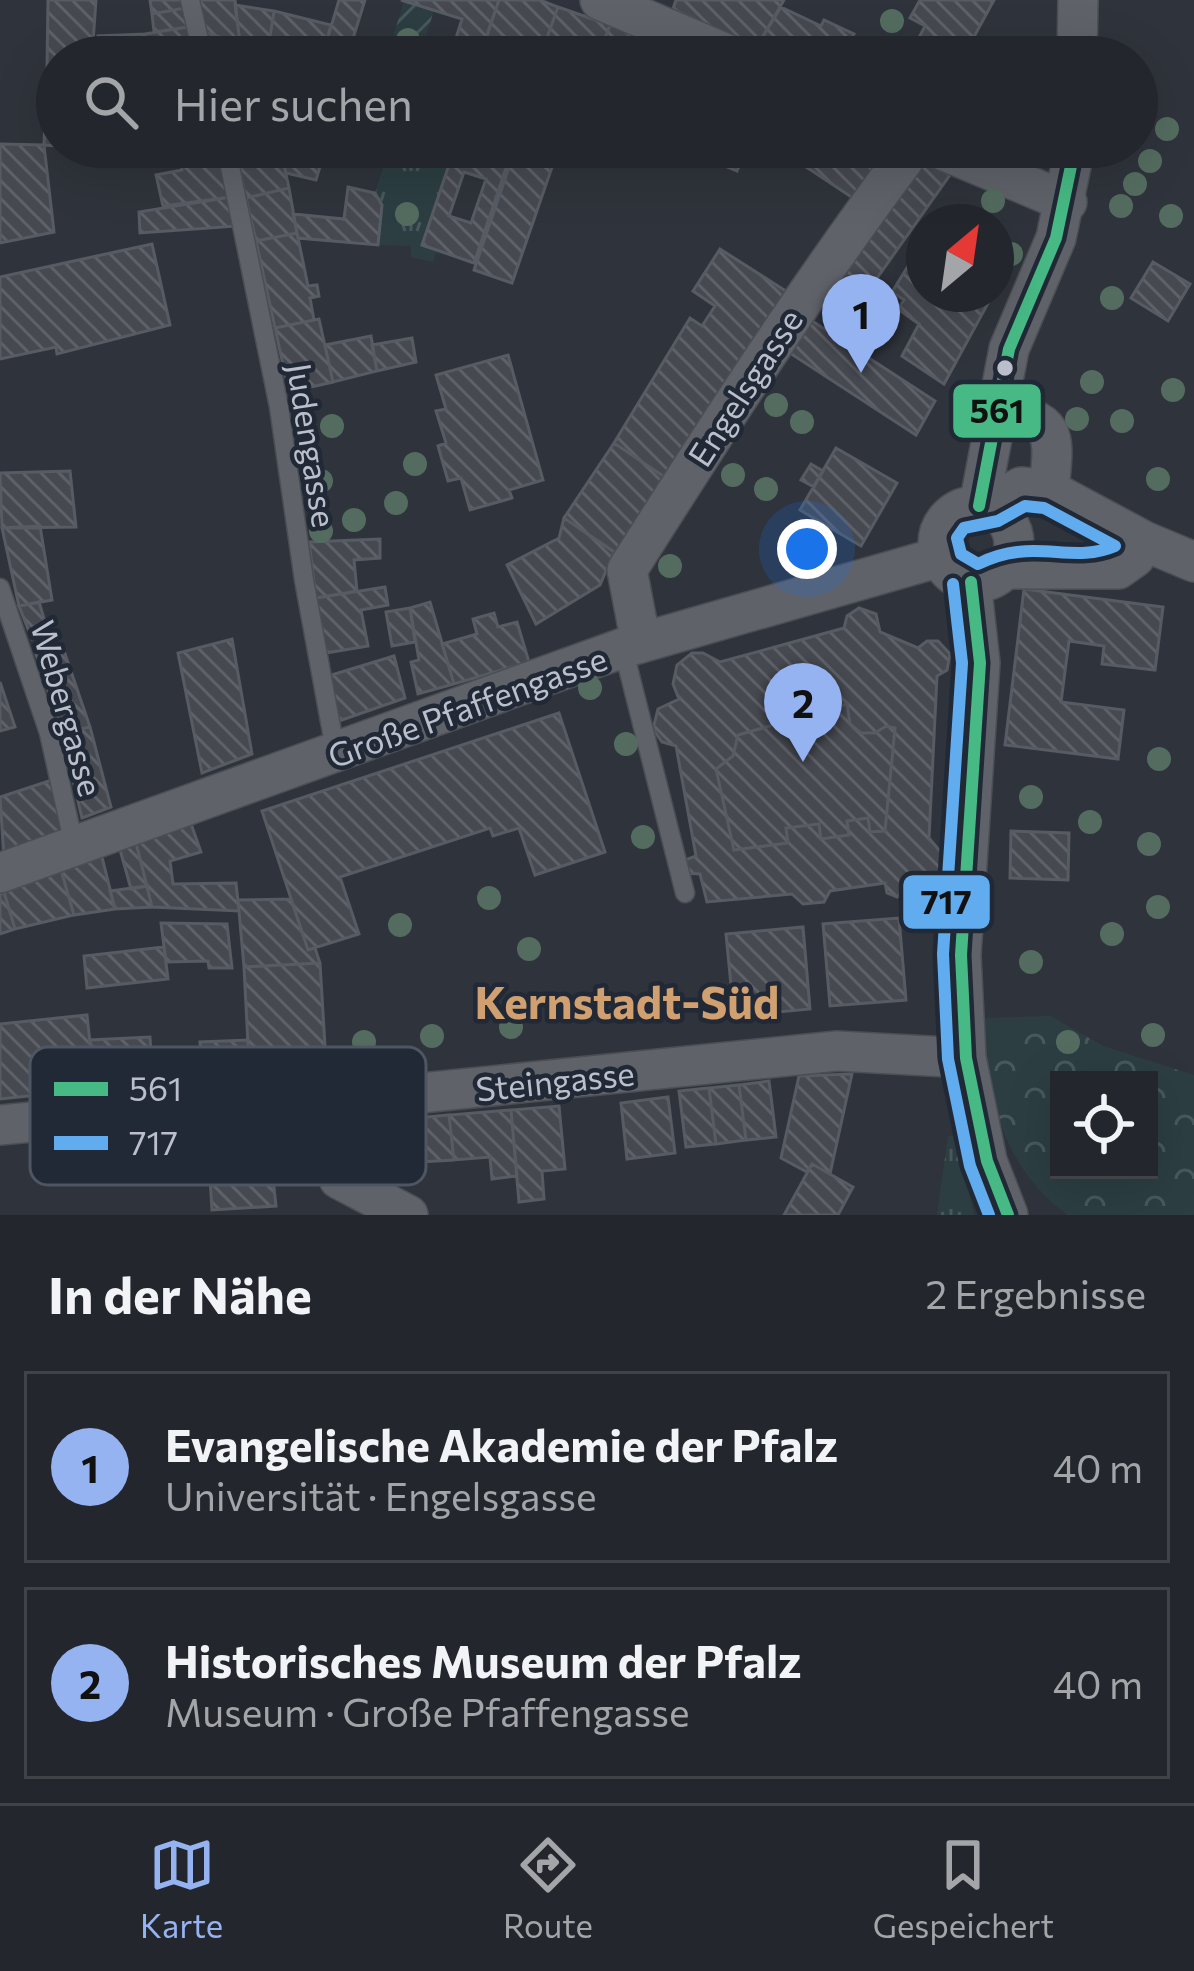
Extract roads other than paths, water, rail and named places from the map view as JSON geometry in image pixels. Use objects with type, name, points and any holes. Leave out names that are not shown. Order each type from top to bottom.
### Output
[{"type":"street","points":[[600,0],[685,36]]},
{"type":"street","points":[[1077,36],[1078,0]]},
{"type":"street","name":"Engelsgasse","points":[[632,646],[627,570],[806,290],[897,168]]},
{"type":"street","points":[[985,168],[1066,202]]},
{"type":"street","points":[[982,507],[1010,349],[1056,238],[1072,168]]},
{"type":"street","points":[[999,413],[1029,415],[1043,423],[1054,444],[1035,489]]},
{"type":"street","points":[[1008,1215],[987,1161],[967,1058],[961,955],[980,663],[972,569],[940,534],[945,523],[965,508],[1035,489],[1194,562]]},
{"type":"street","points":[[972,569],[1015,547],[1013,534],[996,511],[982,507]]},
{"type":"street","name":"Große Pfaffengasse","points":[[0,873],[632,646],[819,592],[972,569],[1118,569],[1136,557],[1144,542]]},
{"type":"street","name":"Steingasse","points":[[426,1093],[837,1052],[967,1058]]},
{"type":"street","name":"Steingasse","points":[[0,1125],[30,1122]]},
{"type":"street","points":[[352,1185],[408,1215]]},
{"type":"lane","points":[[190,0],[198,36]]},
{"type":"lane","name":"Judengasse","points":[[230,168],[279,407],[304,580],[337,754]]},
{"type":"lane","name":"Webergasse","points":[[0,588],[49,733],[74,845]]},
{"type":"lane","points":[[632,646],[685,893]]},
{"type":"place","name":"Evangelische Akademie der Pfalz","points":[[861,373]]},
{"type":"place","name":"Historisches Museum der Pfalz","points":[[803,762]]},
{"type":"district","name":"Kernstadt-Süd","points":[[627,1000]]}]
